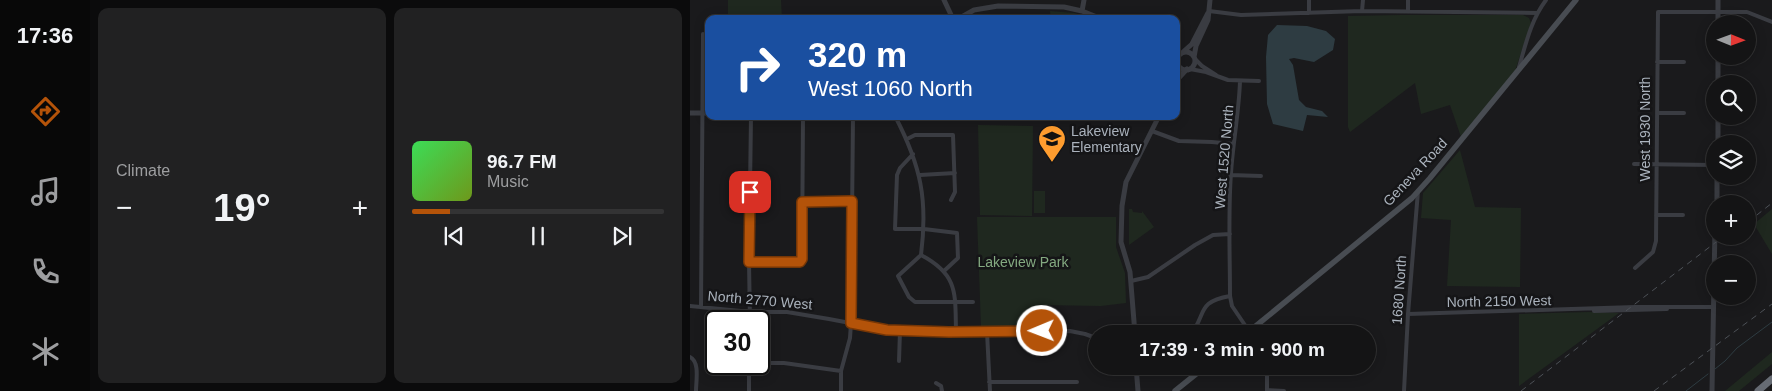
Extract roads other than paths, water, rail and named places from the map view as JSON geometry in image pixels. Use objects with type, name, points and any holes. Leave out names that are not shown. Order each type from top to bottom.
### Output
[{"type":"highway","points":[[1758,391],[1772,379]]},
{"type":"main road","name":"Geneva Road","points":[[1259,325],[1402,208],[1576,0]]},
{"type":"main road","points":[[1175,391],[1195,375]]},
{"type":"street","points":[[944,0],[951,15]]},
{"type":"street","points":[[1082,10],[1084,0]]},
{"type":"street","points":[[1180,77],[1194,64],[1196,46],[1208,20],[1210,0]]},
{"type":"street","points":[[1309,0],[1309,13]]},
{"type":"street","points":[[1362,11],[1363,0]]},
{"type":"street","points":[[1408,0],[1408,11]]},
{"type":"street","points":[[1517,72],[1536,13],[1546,0]]},
{"type":"street","points":[[1718,0],[1718,13],[1750,13],[1772,22]]},
{"type":"street","points":[[965,15],[974,10],[987,7],[1064,7],[1082,10],[1093,15]]},
{"type":"street","points":[[1210,11],[1241,14],[1362,11],[1536,13]]},
{"type":"street","points":[[1180,53],[1192,44],[1204,18],[1210,11]]},
{"type":"street","name":"West 1930 North","points":[[1634,268],[1649,256],[1655,246],[1658,12],[1718,13]]},
{"type":"street","points":[[703,34],[705,87]]},
{"type":"street","points":[[1180,53],[1189,52],[1202,66],[1216,76]]},
{"type":"street","points":[[1657,62],[1684,62]]},
{"type":"street","points":[[1180,63],[1188,69],[1228,80],[1259,81]]},
{"type":"street","name":"West 1520 North","points":[[1230,296],[1230,175],[1240,81]]},
{"type":"street","points":[[690,113],[705,113]]},
{"type":"street","points":[[1657,113],[1684,113]]},
{"type":"street","points":[[701,306],[706,120]]},
{"type":"street","points":[[751,120],[749,262],[751,310]]},
{"type":"street","points":[[749,262],[800,262],[802,259],[803,120]]},
{"type":"street","points":[[841,391],[841,371],[850,338],[851,323],[853,120]]},
{"type":"street","points":[[897,120],[907,139],[920,176],[923,193],[924,229],[921,255],[898,276],[909,297],[915,302],[973,302]]},
{"type":"street","points":[[1134,325],[1131,281],[1121,242],[1123,194],[1126,182],[1157,120]]},
{"type":"street","points":[[1152,131],[1179,141],[1233,144]]},
{"type":"street","points":[[907,139],[915,135],[954,135],[955,192],[951,200]]},
{"type":"street","points":[[912,154],[896,175],[895,228],[957,233],[958,258],[944,270]]},
{"type":"street","points":[[1634,164],[1706,165]]},
{"type":"street","points":[[920,176],[955,173]]},
{"type":"street","points":[[1230,175],[1261,176]]},
{"type":"street","name":"1680 North","points":[[1404,391],[1418,191]]},
{"type":"street","points":[[802,202],[852,201]]},
{"type":"street","points":[[1656,215],[1683,215]]},
{"type":"street","points":[[1131,281],[1148,277],[1213,235],[1230,234]]},
{"type":"street","points":[[921,255],[935,262],[944,270],[952,285],[955,302],[956,332]]},
{"type":"street","points":[[1196,325],[1205,307],[1211,301],[1230,296],[1232,306],[1244,325]]},
{"type":"street","name":"North 2770 West","points":[[690,306],[734,310]]},
{"type":"street","name":"North 2150 West","points":[[1408,314],[1645,307],[1714,307]]},
{"type":"street","points":[[1712,391],[1714,307]]},
{"type":"street","name":"North 2770 West","points":[[770,312],[786,312],[900,331],[1070,331],[1088,336]]},
{"type":"street","points":[[900,331],[900,361]]},
{"type":"street","points":[[988,332],[990,391]]},
{"type":"street","points":[[690,357],[694,360],[696,391]]},
{"type":"street","points":[[770,363],[784,363],[841,371]]},
{"type":"street","points":[[749,375],[749,391]]},
{"type":"street","points":[[1137,375],[1138,391]]},
{"type":"street","points":[[1267,375],[1267,390],[1284,391]]},
{"type":"street","points":[[989,382],[1077,382]]},
{"type":"street","points":[[936,383],[941,386],[942,391]]},
{"type":"waterway","points":[[1715,369],[1737,348],[1772,322]]},
{"type":"waterway","points":[[1686,391],[1708,374]]},
{"type":"railway","points":[[1756,216],[1772,203]]},
{"type":"railway","points":[[1521,391],[1712,245]]},
{"type":"railway","points":[[1654,391],[1772,304]]},
{"type":"place","name":"Lakeview Elementary","points":[[1052,163]]},
{"type":"park label","name":"Lakeview Park","points":[[1023,262]]}]
